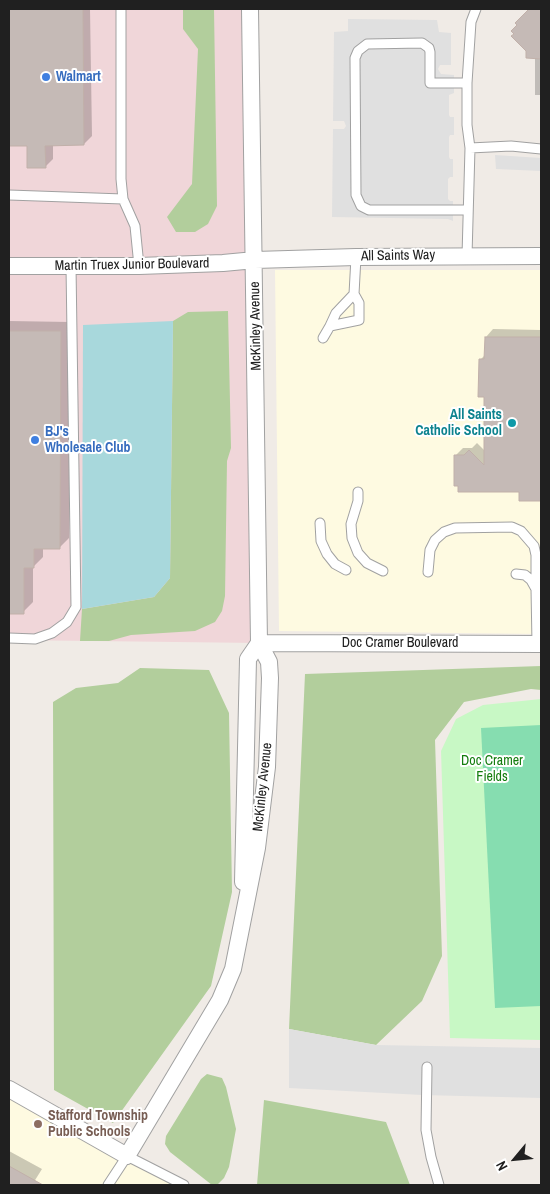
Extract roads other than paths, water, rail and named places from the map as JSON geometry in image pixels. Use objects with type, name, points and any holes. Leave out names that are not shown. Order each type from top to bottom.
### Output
[{"type":"street","name":"McKinley Avenue","points":[[127,1156],[220,1000],[233,969],[257,848],[267,767],[270,662],[259,643],[250,9]]},
{"type":"street","name":"All Saints Way","points":[[255,260],[356,257],[541,256]]},
{"type":"street","name":"Martin Truex Junior Boulevard","points":[[9,266],[139,266],[255,260]]},
{"type":"street","name":"McKinley Avenue","points":[[241,933],[248,659],[259,643]]},
{"type":"street","name":"Doc Cramer Boulevard","points":[[259,643],[539,644]]},
{"type":"street","points":[[9,1089],[127,1156]]},
{"type":"lane","points":[[121,9],[123,199],[135,226],[139,266]]},
{"type":"lane","points":[[467,256],[470,148],[467,125],[467,83],[471,22],[476,9]]},
{"type":"lane","points":[[467,83],[430,83],[430,52],[422,43],[367,44],[358,50],[355,58],[356,195],[361,206],[369,210],[468,210]]},
{"type":"lane","points":[[470,148],[511,146],[541,148]]},
{"type":"lane","points":[[9,195],[123,199]]},
{"type":"lane","points":[[330,326],[359,320],[359,303],[354,294],[356,257]]},
{"type":"lane","points":[[9,638],[35,639],[52,633],[67,622],[76,606],[71,266]]},
{"type":"lane","points":[[323,338],[336,313],[354,294]]},
{"type":"lane","points":[[358,492],[358,501],[351,524],[352,538],[358,553],[367,563],[383,571]]},
{"type":"lane","points":[[320,523],[321,541],[327,554],[335,564],[346,570]]},
{"type":"lane","points":[[428,572],[430,550],[435,540],[444,532],[455,528],[512,527],[521,531],[534,546],[536,556],[539,644]]},
{"type":"lane","points":[[516,574],[525,575],[531,580],[536,589]]},
{"type":"lane","points":[[427,1067],[426,1130],[439,1185]]},
{"type":"lane","points":[[108,1185],[127,1156],[184,1185]]},
{"type":"water","points":[[173,321],[170,578],[154,597],[82,609],[83,325]]},
{"type":"place","name":"Walmart","points":[[46,77]]},
{"type":"place","name":"All Saints Catholic School","points":[[512,423]]},
{"type":"place","name":"BJ's Wholesale Club","points":[[35,440]]},
{"type":"place","name":"Stafford Township Public Schools","points":[[38,1124]]},
{"type":"park label","name":"Doc Cramer Fields","points":[[492,770]]}]
